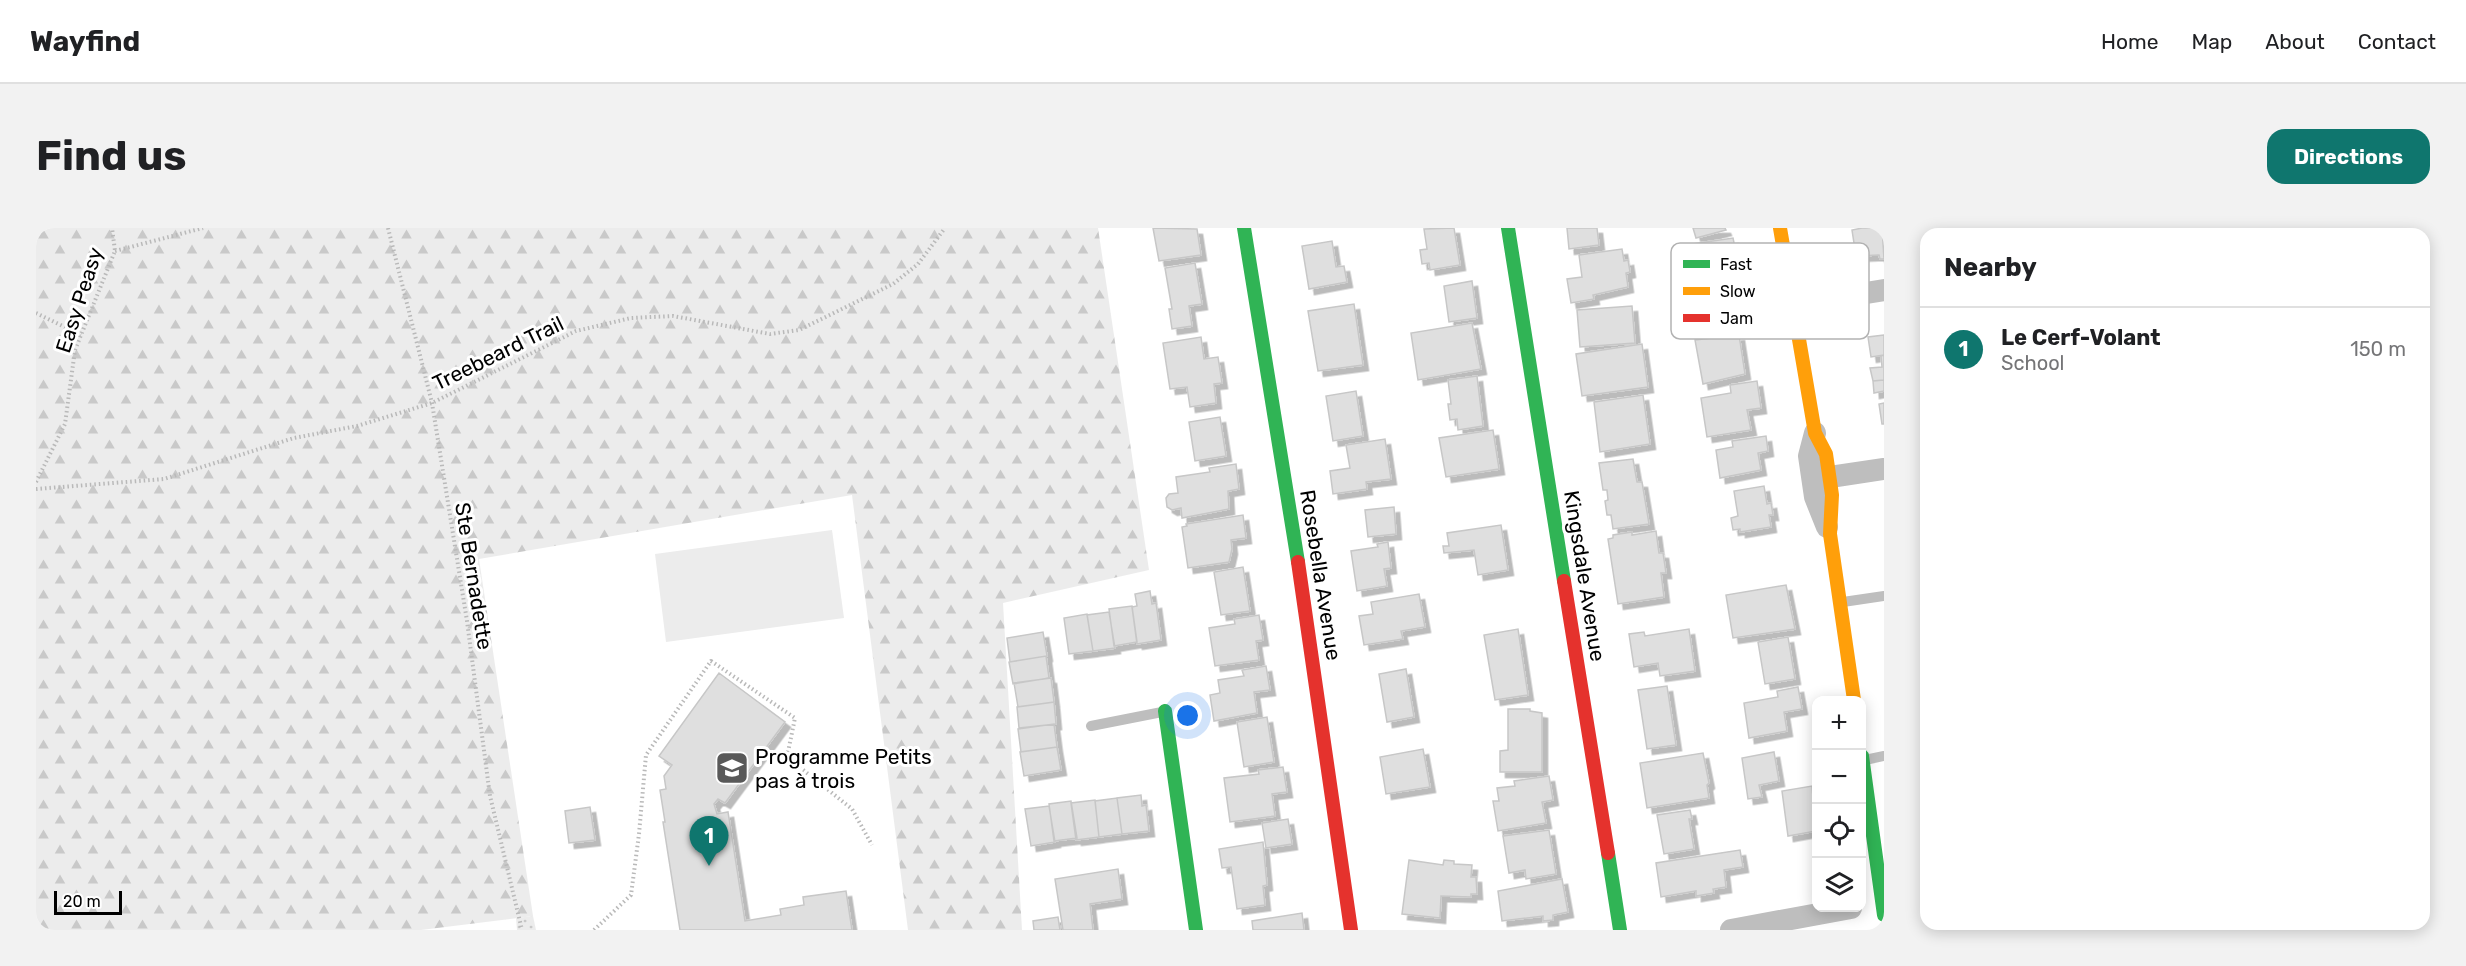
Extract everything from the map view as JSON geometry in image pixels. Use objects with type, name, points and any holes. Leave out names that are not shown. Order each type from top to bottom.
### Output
[{"type":"street","name":"Rosebella Avenue","points":[[1244,228],[1312,649],[1351,930]]},
{"type":"street","name":"Kingsdale Avenue","points":[[1509,228],[1620,930]]},
{"type":"street","points":[[1780,228],[1782,243]]},
{"type":"street","points":[[1869,292],[1884,290]]},
{"type":"street","points":[[1798,339],[1815,433],[1826,454],[1830,477],[1832,495],[1830,534],[1853,696]]},
{"type":"street","points":[[1815,433],[1809,456],[1815,497],[1830,534]]},
{"type":"street","points":[[1830,477],[1884,469]]},
{"type":"street","points":[[1165,711],[1196,930]]},
{"type":"street","points":[[1866,795],[1878,906]]},
{"type":"street","points":[[1731,930],[1829,912]]},
{"type":"lane","points":[[1840,603],[1884,596]]},
{"type":"lane","points":[[1092,726],[1165,711]]},
{"type":"lane","points":[[1866,758],[1884,756]]},
{"type":"path","name":"Easy Peasy","points":[[36,482],[65,424],[75,350],[115,251],[112,228]]},
{"type":"path","points":[[115,251],[203,228]]},
{"type":"path","name":"Ste Bernadette","points":[[388,228],[432,403],[467,621],[490,796],[522,930]]},
{"type":"path","name":"Treebeard Trail","points":[[36,489],[164,479],[294,438],[357,426],[432,403],[576,331],[631,318],[673,316],[770,334],[799,330],[893,284],[918,264],[945,228]]},
{"type":"path","points":[[36,313],[81,335]]},
{"type":"path","points":[[594,930],[631,895],[646,755],[711,661],[795,718],[787,757],[852,809],[872,844]]},
{"type":"green space","points":[[36,228],[1098,228],[1149,570],[1003,603],[1022,930],[908,930],[852,495],[479,559],[533,916],[421,930],[36,930]]},
{"type":"green space","points":[[832,530],[844,618],[666,642],[655,554]]},
{"type":"green space","points":[[533,916],[536,930],[517,930],[516,918]]},
{"type":"building","points":[[1153,228],[1197,229],[1201,255],[1159,261]]},
{"type":"building","points":[[1454,228],[1460,265],[1430,270],[1429,263],[1422,264],[1420,250],[1427,249],[1424,229]]},
{"type":"building","points":[[1567,228],[1597,228],[1599,245],[1569,249]]},
{"type":"building","points":[[1693,228],[1725,228],[1726,230],[1696,238]]},
{"type":"building","points":[[1882,228],[1884,259],[1880,259],[1879,255],[1869,255],[1869,243],[1854,243],[1852,230]]},
{"type":"building","points":[[1733,238],[1734,243],[1699,243]]},
{"type":"building","points":[[1332,241],[1336,267],[1344,266],[1347,282],[1309,289],[1302,246]]},
{"type":"building","points":[[1622,249],[1624,261],[1628,260],[1630,272],[1626,273],[1628,287],[1593,295],[1594,299],[1571,303],[1567,279],[1582,277],[1579,255]]},
{"type":"building","points":[[1195,263],[1202,304],[1189,306],[1192,326],[1172,329],[1169,309],[1172,309],[1165,268]]},
{"type":"building","points":[[1472,281],[1477,318],[1449,322],[1444,286]]},
{"type":"building","points":[[1354,304],[1363,365],[1318,371],[1308,311]]},
{"type":"building","points":[[1632,306],[1635,343],[1580,347],[1577,310]]},
{"type":"building","points":[[1472,323],[1481,369],[1418,380],[1411,333]]},
{"type":"building","points":[[1884,335],[1884,355],[1871,357],[1869,337]]},
{"type":"building","points":[[1201,337],[1204,359],[1218,357],[1222,383],[1214,384],[1216,403],[1190,407],[1187,387],[1170,389],[1163,343]]},
{"type":"building","points":[[1740,339],[1745,374],[1703,384],[1695,340]]},
{"type":"building","points":[[1642,344],[1648,387],[1582,396],[1576,354]]},
{"type":"building","points":[[1884,355],[1884,380],[1873,381],[1870,368],[1882,367],[1881,356]]},
{"type":"building","points":[[1477,376],[1483,426],[1458,430],[1457,419],[1450,420],[1448,380]]},
{"type":"building","points":[[1884,380],[1884,391],[1874,393],[1873,381]]},
{"type":"building","points":[[1757,381],[1761,408],[1747,410],[1751,430],[1707,437],[1701,398],[1731,393],[1730,385]]},
{"type":"building","points":[[1356,391],[1363,436],[1333,441],[1326,396]]},
{"type":"building","points":[[1643,395],[1650,444],[1600,452],[1594,402]]},
{"type":"building","points":[[1884,403],[1884,424],[1882,424],[1879,404]]},
{"type":"building","points":[[1220,417],[1226,456],[1195,461],[1189,422]]},
{"type":"building","points":[[1493,430],[1499,469],[1446,477],[1439,438]]},
{"type":"building","points":[[1766,436],[1768,451],[1758,453],[1761,470],[1720,478],[1716,450],[1733,447],[1732,441]]},
{"type":"building","points":[[1385,439],[1391,479],[1366,482],[1367,489],[1333,494],[1330,471],[1350,468],[1346,445]]},
{"type":"building","points":[[1633,459],[1637,482],[1642,482],[1649,524],[1613,529],[1611,515],[1607,515],[1605,501],[1608,500],[1607,490],[1603,490],[1599,463]]},
{"type":"building","points":[[1236,464],[1239,489],[1228,491],[1229,509],[1182,518],[1181,508],[1172,510],[1167,507],[1166,498],[1169,494],[1178,493],[1176,477],[1210,472],[1209,468]]},
{"type":"building","points":[[1764,486],[1767,504],[1771,503],[1773,515],[1769,515],[1771,527],[1740,532],[1740,529],[1733,530],[1731,518],[1738,516],[1734,491]]},
{"type":"building","points":[[1394,507],[1396,534],[1368,537],[1365,510]]},
{"type":"building","points":[[1243,515],[1246,538],[1231,540],[1232,549],[1229,562],[1188,568],[1182,527],[1187,526],[1186,524]]},
{"type":"building","points":[[1501,525],[1508,570],[1478,575],[1474,550],[1444,553],[1443,546],[1449,546],[1447,533]]},
{"type":"building","points":[[1656,531],[1659,553],[1663,553],[1666,573],[1661,573],[1664,597],[1618,604],[1608,539],[1613,538],[1613,535]]},
{"type":"building","points":[[1388,542],[1391,568],[1384,569],[1387,586],[1357,591],[1351,551],[1378,547],[1377,544]]},
{"type":"building","points":[[1243,567],[1250,611],[1221,615],[1214,572]]},
{"type":"building","points":[[1786,585],[1795,629],[1733,638],[1726,595]]},
{"type":"building","points":[[1150,591],[1152,604],[1156,603],[1161,640],[1137,644],[1132,607],[1137,606],[1135,594]]},
{"type":"building","points":[[1419,594],[1425,627],[1401,631],[1403,639],[1364,645],[1359,616],[1373,614],[1371,602]]},
{"type":"building","points":[[1132,606],[1137,642],[1114,646],[1109,609]]},
{"type":"building","points":[[1109,612],[1115,648],[1093,651],[1087,615]]},
{"type":"building","points":[[1087,614],[1093,651],[1069,654],[1064,618]]},
{"type":"building","points":[[1259,615],[1263,640],[1256,641],[1259,660],[1215,666],[1209,628],[1235,624],[1234,619]]},
{"type":"building","points":[[1518,629],[1528,695],[1495,700],[1484,635]]},
{"type":"building","points":[[1689,629],[1695,671],[1660,676],[1658,663],[1634,667],[1629,634],[1644,632],[1645,636]]},
{"type":"building","points":[[1043,632],[1047,656],[1010,662],[1007,638]]},
{"type":"building","points":[[1788,637],[1795,679],[1765,684],[1758,642]]},
{"type":"building","points":[[1046,656],[1049,678],[1013,684],[1009,662]]},
{"type":"building","points":[[1266,666],[1270,690],[1254,692],[1257,713],[1214,721],[1210,695],[1220,693],[1218,680],[1244,676],[1242,670]]},
{"type":"building","points":[[1406,669],[1414,717],[1387,722],[1379,674]]},
{"type":"building","points":[[719,673],[785,722],[725,803],[718,799],[714,804],[717,814],[728,812],[745,921],[781,915],[780,909],[804,905],[803,897],[846,891],[852,930],[680,930],[660,790],[666,789],[664,776],[672,765],[659,756]]},
{"type":"building","points":[[1051,678],[1054,702],[1018,707],[1014,683]]},
{"type":"building","points":[[1667,686],[1676,745],[1647,749],[1638,690]]},
{"type":"building","points":[[1798,687],[1802,709],[1784,712],[1787,731],[1749,738],[1744,703],[1778,697],[1777,691]]},
{"type":"building","points":[[1054,702],[1056,724],[1019,728],[1017,707]]},
{"type":"building","points":[[1508,709],[1530,709],[1530,711],[1542,713],[1542,772],[1500,772],[1500,751],[1508,750]]},
{"type":"building","points":[[1267,717],[1274,762],[1244,767],[1237,722]]},
{"type":"building","points":[[1054,724],[1057,747],[1021,752],[1018,729]]},
{"type":"building","points":[[1057,747],[1061,770],[1024,776],[1020,752]]},
{"type":"building","points":[[1423,749],[1430,787],[1386,794],[1380,757]]},
{"type":"building","points":[[1774,752],[1779,781],[1759,785],[1762,797],[1748,799],[1742,758]]},
{"type":"building","points":[[1703,753],[1709,783],[1707,785],[1709,798],[1647,808],[1640,763]]},
{"type":"building","points":[[1283,767],[1287,792],[1272,794],[1275,816],[1230,822],[1224,778],[1259,774],[1258,770]]},
{"type":"building","points":[[1549,776],[1553,800],[1542,802],[1546,823],[1498,831],[1493,801],[1499,801],[1497,788],[1515,786],[1514,781]]},
{"type":"building","points":[[1812,786],[1812,832],[1788,836],[1782,791]]},
{"type":"building","points":[[1141,795],[1142,806],[1146,805],[1149,831],[1122,834],[1117,798]]},
{"type":"building","points":[[1117,798],[1122,834],[1099,837],[1095,801]]},
{"type":"building","points":[[1095,800],[1099,837],[1076,840],[1071,803]]},
{"type":"building","points":[[1071,801],[1077,838],[1054,841],[1049,804]]},
{"type":"building","points":[[1049,806],[1055,842],[1031,846],[1025,809]]},
{"type":"building","points":[[590,807],[595,840],[569,843],[565,811]]},
{"type":"building","points":[[1690,810],[1692,819],[1689,819],[1694,849],[1664,854],[1657,815]]},
{"type":"building","points":[[1288,819],[1292,844],[1266,848],[1262,823]]},
{"type":"building","points":[[1549,830],[1556,874],[1526,879],[1525,870],[1509,873],[1503,836]]},
{"type":"building","points":[[1263,842],[1267,885],[1263,886],[1265,905],[1237,909],[1231,867],[1222,868],[1219,849]]},
{"type":"building","points":[[1740,850],[1743,867],[1724,870],[1726,887],[1713,889],[1714,893],[1696,896],[1696,891],[1661,897],[1656,863]]},
{"type":"building","points":[[1409,860],[1443,865],[1444,860],[1454,861],[1454,864],[1472,865],[1471,877],[1476,877],[1477,894],[1471,894],[1471,897],[1441,896],[1440,918],[1402,914]]},
{"type":"building","points":[[1118,869],[1122,899],[1090,904],[1093,930],[1063,930],[1055,879]]},
{"type":"building","points":[[1562,879],[1568,912],[1553,915],[1553,920],[1543,921],[1543,916],[1502,921],[1498,891]]},
{"type":"building","points":[[1302,913],[1304,930],[1253,930],[1252,921]]},
{"type":"building","points":[[1058,917],[1060,930],[1034,930],[1033,921]]},
{"type":"traffic: fast","points":[[1244,228],[1298,562]]},
{"type":"traffic: fast","points":[[1508,228],[1564,581]]},
{"type":"traffic: fast","points":[[1165,711],[1196,930]]},
{"type":"traffic: fast","points":[[1866,785],[1884,915]]},
{"type":"traffic: fast","points":[[1608,853],[1620,930]]},
{"type":"traffic: slow","points":[[1780,228],[1783,243]]},
{"type":"traffic: slow","points":[[1799,339],[1815,433],[1826,454],[1832,495],[1830,534],[1853,696]]},
{"type":"traffic: jam","points":[[1298,562],[1351,930]]},
{"type":"traffic: jam","points":[[1564,581],[1608,853]]},
{"type":"place","name":"Programme Petits pas à trois","points":[[732,768]]},
{"type":"place","name":"Le Cerf-Volant","points":[[709,866]]}]
